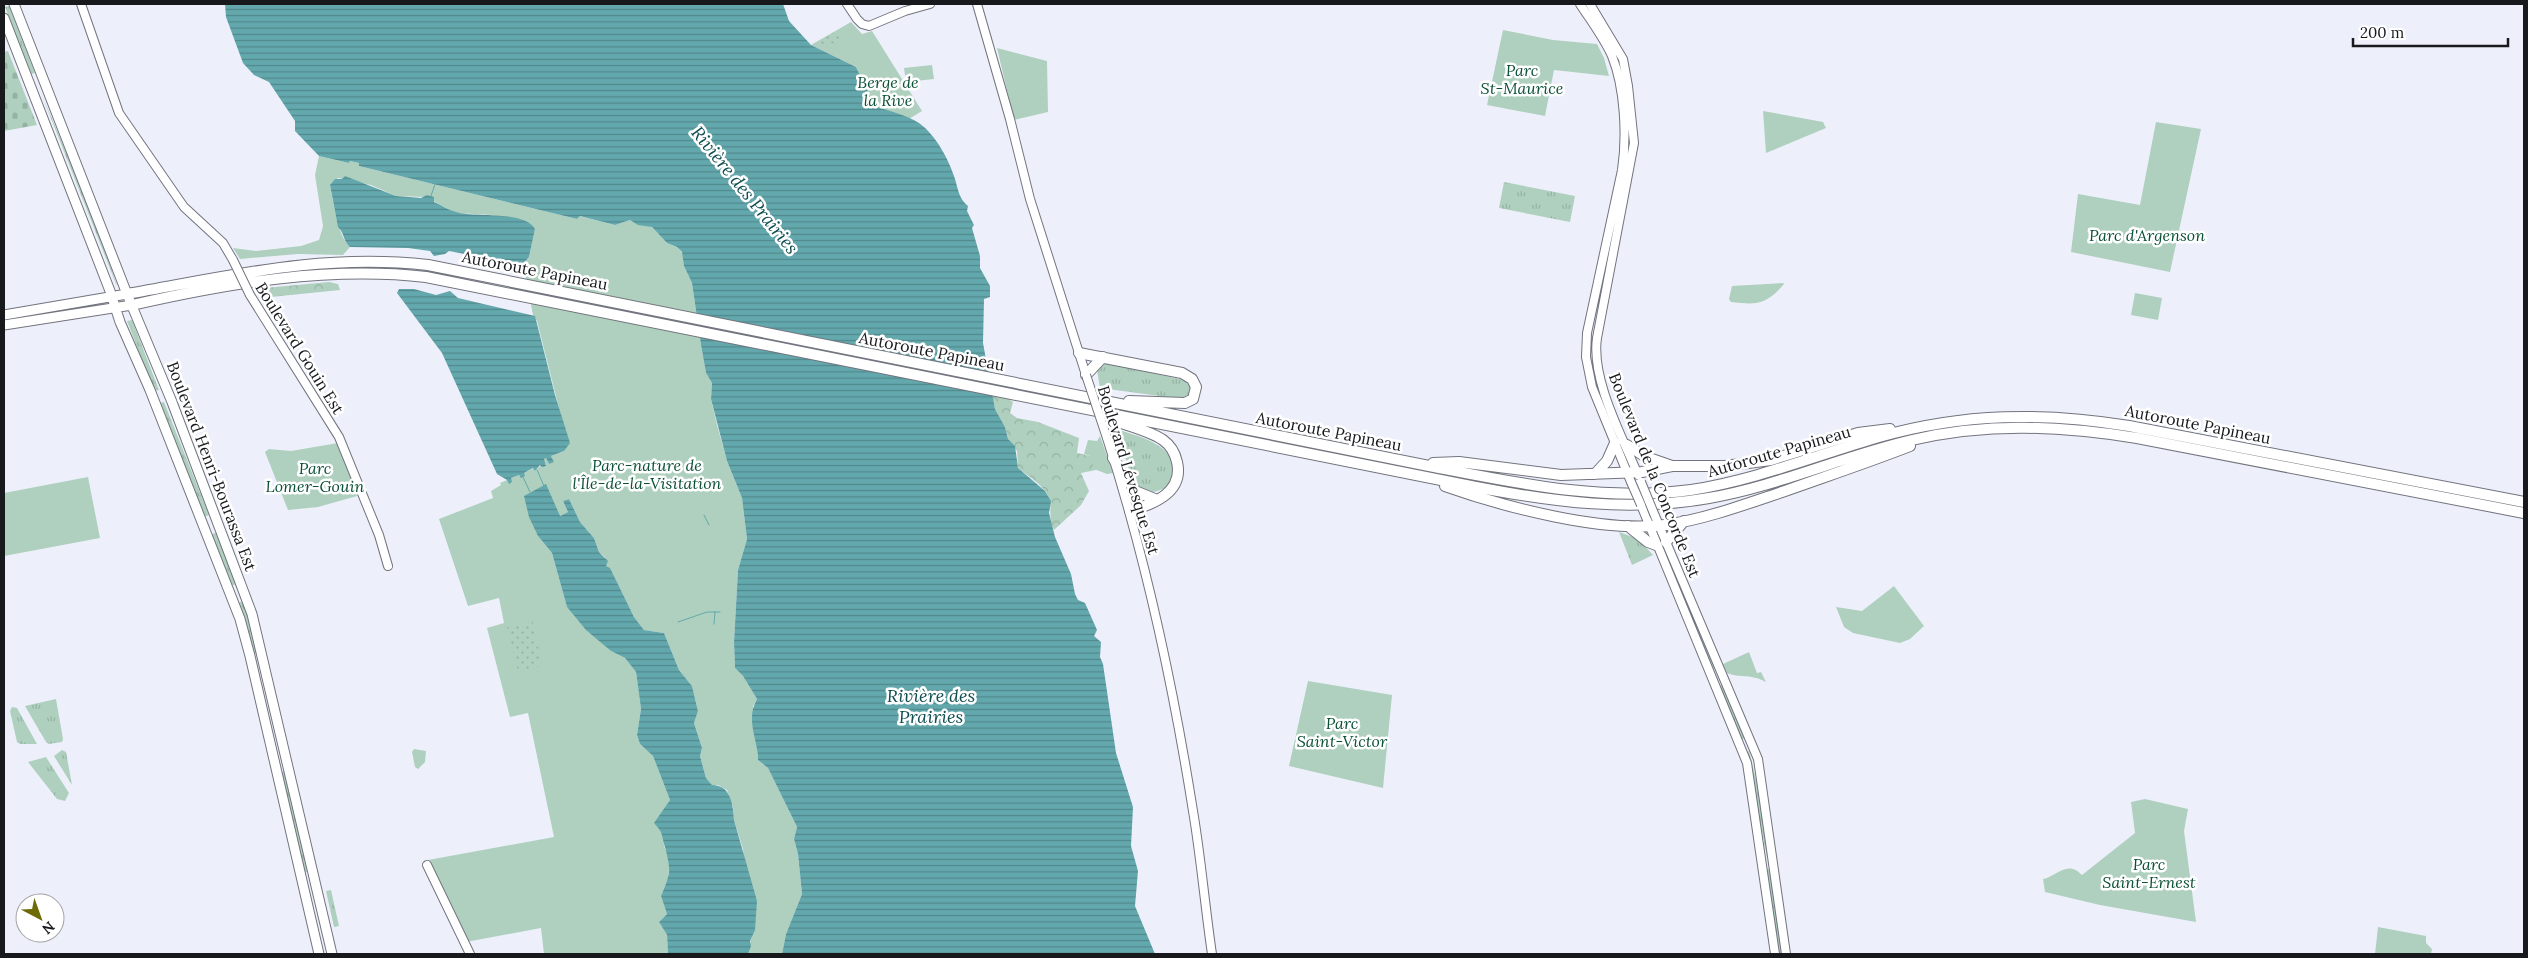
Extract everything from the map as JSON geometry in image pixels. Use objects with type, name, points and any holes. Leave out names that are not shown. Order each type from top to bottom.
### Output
[{"type":"highway","name":"Autoroute Papineau","points":[[127,294],[295,265],[335,261],[428,265],[1105,401],[1556,501],[1598,504],[1652,504],[1709,498],[1739,492],[1897,444],[1942,428],[2016,416],[2096,420],[2524,502]]},
{"type":"highway","name":"Autoroute Papineau","points":[[132,305],[300,276],[384,274],[456,282],[1079,408],[1414,469]]},
{"type":"highway","points":[[1079,353],[1182,374],[1192,379],[1196,387],[1193,399],[1185,403],[1105,401]]},
{"type":"highway","points":[[1086,375],[1103,357]]},
{"type":"highway","points":[[1079,408],[1155,435],[1170,447],[1177,463],[1176,481],[1170,492],[1157,500],[1130,510]]},
{"type":"highway","name":"Autoroute Papineau","points":[[1942,428],[2022,426],[2100,432],[2524,513]]},
{"type":"highway","points":[[1414,469],[1459,462],[1550,475],[1632,472],[1672,466],[1717,467],[1756,463],[1794,454],[1858,433],[1942,428]]},
{"type":"highway","points":[[1414,469],[1487,500],[1592,522],[1628,526],[1652,521],[1684,521],[1759,500],[1942,428]]},
{"type":"highway","points":[[1595,474],[1607,461],[1615,443]]},
{"type":"highway","points":[[1627,445],[1646,457],[1672,466]]},
{"type":"highway","points":[[1113,458],[1135,491],[1157,500]]},
{"type":"highway","points":[[1628,526],[1635,533],[1661,544],[1684,521]]},
{"type":"main road","name":"Boulevard Henri-Bourassa Est","points":[[14,4],[127,294],[172,402],[254,619],[332,954]]},
{"type":"main road","name":"Boulevard Henri-Bourassa Est","points":[[4,18],[115,308],[150,390],[245,634],[319,954]]},
{"type":"main road","points":[[4,315],[127,294]]},
{"type":"main road","points":[[4,326],[132,305]]},
{"type":"street","name":"Boulevard Gouin Est","points":[[81,4],[119,112],[187,210],[223,243],[250,295],[338,435],[379,535],[388,566]]},
{"type":"street","points":[[847,4],[857,19],[862,24],[869,26],[904,10],[930,4]]},
{"type":"street","name":"Boulevard Lévesque Est","points":[[978,4],[1008,110],[1030,199],[1130,510],[1181,738],[1194,813],[1212,954]]},
{"type":"street","name":"Boulevard de la Concorde Est","points":[[1580,4],[1612,58],[1618,82],[1624,127],[1624,157],[1594,297],[1586,350],[1591,383],[1615,443],[1632,472],[1641,482],[1652,521],[1747,763],[1775,954]]},
{"type":"street","name":"Boulevard de la Concorde Est","points":[[1590,4],[1623,59],[1634,134],[1634,154],[1596,354],[1602,385],[1627,445],[1632,482],[1652,521]]},
{"type":"street","name":"Boulevard de la Concorde Est","points":[[1661,544],[1758,759],[1786,954]]},
{"type":"street","points":[[427,865],[470,954]]},
{"type":"green space","points":[[9,6],[35,73],[31,74],[5,7]]},
{"type":"green space","name":"Berge de la Rive","points":[[851,22],[862,34],[872,31],[922,111],[909,119],[875,106],[856,67],[811,45]]},
{"type":"green space","points":[[839,30],[843,38],[825,47],[815,43]]},
{"type":"green space","name":"Parc St-Maurice","points":[[1503,30],[1553,40],[1597,44],[1604,58],[1609,76],[1554,70],[1545,116],[1487,105]]},
{"type":"green space","points":[[997,48],[1047,61],[1048,112],[1014,120]]},
{"type":"green space","points":[[8,51],[37,125],[4,131],[4,52]]},
{"type":"green space","points":[[932,65],[934,79],[906,82],[904,68]]},
{"type":"green space","points":[[41,93],[85,196],[117,285],[116,284]]},
{"type":"green space","points":[[1763,111],[1823,122],[1826,128],[1766,153]]},
{"type":"green space","name":"Parc d'Argenson","points":[[2156,122],[2201,129],[2170,272],[2071,252],[2078,194],[2140,205]]},
{"type":"green space","name":"Parc-nature de l'Île-de-la-Visitation","points":[[319,156],[349,163],[350,161],[359,163],[359,166],[577,219],[580,216],[615,225],[630,220],[652,227],[667,243],[677,247],[683,254],[684,266],[692,283],[706,373],[712,383],[711,399],[717,425],[727,461],[742,498],[747,539],[738,570],[734,642],[735,668],[743,676],[757,699],[753,706],[758,760],[768,768],[797,827],[794,839],[798,854],[802,894],[786,934],[782,954],[748,954],[752,934],[743,849],[727,790],[718,785],[712,785],[706,778],[700,756],[702,748],[694,723],[698,711],[692,686],[679,670],[664,633],[644,630],[634,617],[610,569],[606,566],[605,557],[599,552],[594,538],[580,522],[569,499],[563,501],[568,512],[560,516],[538,536],[552,553],[567,607],[611,651],[625,658],[636,672],[641,709],[637,735],[640,744],[653,756],[670,800],[655,823],[663,832],[664,846],[670,861],[668,878],[661,896],[667,914],[659,922],[667,935],[668,954],[544,954],[541,928],[466,942],[428,860],[554,837],[528,713],[510,717],[487,628],[504,623],[499,598],[468,606],[439,519],[493,498],[491,491],[501,485],[500,483],[507,480],[509,483],[511,478],[519,475],[521,477],[524,473],[534,468],[535,471],[541,465],[546,465],[543,459],[546,458],[549,464],[553,461],[551,456],[564,451],[564,428],[537,321],[533,315],[523,264],[529,257],[535,229],[527,222],[492,215],[456,213],[426,197],[396,196],[371,185],[338,178],[330,185],[339,227],[350,247],[343,255],[298,254],[240,259],[233,248],[256,251],[301,246],[319,240],[323,226],[315,175]]},
{"type":"green space","points":[[1504,182],[1575,196],[1570,222],[1499,208]]},
{"type":"green space","points":[[329,282],[338,284],[340,290],[261,298],[254,289]]},
{"type":"green space","points":[[1783,283],[1772,296],[1760,302],[1740,303],[1731,302],[1729,299],[1732,286]]},
{"type":"green space","points":[[2135,293],[2162,298],[2158,320],[2131,315]]},
{"type":"green space","points":[[132,320],[159,390],[154,391],[127,321]]},
{"type":"green space","points":[[1105,363],[1184,380],[1192,388],[1186,398],[1175,398],[1100,388],[1097,370]]},
{"type":"green space","points":[[992,395],[1007,398],[1013,402],[1010,413],[1017,418],[1038,422],[1079,438],[1077,453],[1090,456],[1096,470],[1081,473],[1089,491],[1081,505],[1054,530],[1052,527],[1049,498],[1038,483],[1018,468],[1017,451],[1008,439],[1005,427],[995,409]]},
{"type":"green space","points":[[164,402],[209,515],[204,517],[159,403]]},
{"type":"green space","points":[[1116,429],[1145,439],[1164,449],[1173,465],[1173,476],[1168,485],[1163,489],[1153,492],[1137,487],[1133,482]]},
{"type":"green space","points":[[1100,436],[1113,473],[1107,474],[1094,469],[1090,456],[1084,454],[1088,440],[1097,441]]},
{"type":"green space","name":"Parc Lomer-Gouin","points":[[338,443],[358,492],[357,496],[318,507],[288,510],[265,452],[269,449],[291,451]]},
{"type":"green space","points":[[88,477],[100,538],[4,556],[4,493]]},
{"type":"green space","points":[[1619,532],[1638,539],[1653,555],[1632,565]]},
{"type":"green space","points":[[216,533],[236,584],[231,586],[212,534]]},
{"type":"green space","points":[[1658,533],[1717,668],[1714,669],[1689,615],[1656,534]]},
{"type":"green space","points":[[1894,586],[1924,626],[1910,639],[1900,643],[1853,633],[1844,627],[1836,607],[1862,611]]},
{"type":"green space","points":[[243,601],[259,653],[254,654],[238,603]]},
{"type":"green space","points":[[533,622],[542,666],[518,671],[507,627]]},
{"type":"green space","points":[[1749,652],[1757,673],[1761,672],[1766,682],[1727,673],[1723,664]]},
{"type":"green space","name":"Parc Saint-Victor","points":[[1308,681],[1392,695],[1383,788],[1289,766]]},
{"type":"green space","points":[[1722,685],[1745,738],[1741,740],[1719,686]]},
{"type":"green space","points":[[56,699],[63,739],[62,742],[49,744],[25,706]]},
{"type":"green space","points":[[12,707],[17,708],[37,744],[20,744],[17,742],[10,711]]},
{"type":"green space","points":[[414,749],[426,751],[425,762],[418,769],[415,767],[412,752]]},
{"type":"green space","points":[[62,750],[66,752],[72,785],[54,756]]},
{"type":"green space","points":[[1749,751],[1762,804],[1770,857],[1767,857],[1746,752]]},
{"type":"green space","points":[[46,757],[69,793],[65,801],[57,799],[28,762]]},
{"type":"green space","points":[[286,771],[309,871],[304,873],[281,772]]},
{"type":"green space","name":"Parc Saint-Ernest","points":[[2145,799],[2188,809],[2184,831],[2196,922],[2100,905],[2045,892],[2043,879],[2066,869],[2077,870],[2082,875],[2135,833],[2131,802]]},
{"type":"green space","points":[[1766,870],[1771,870],[1784,954],[1778,954]]},
{"type":"green space","points":[[331,890],[339,926],[334,927],[326,891]]},
{"type":"green space","points":[[2378,927],[2426,936],[2426,943],[2432,949],[2431,954],[2375,954]]},
{"type":"water","name":"Rivière des Prairies","points":[[225,4],[783,4],[789,21],[811,45],[856,67],[875,106],[898,113],[919,123],[931,134],[945,156],[961,197],[968,206],[967,211],[974,225],[972,228],[980,256],[980,268],[990,286],[990,297],[984,299],[983,343],[995,409],[1005,427],[1008,439],[1015,446],[1018,468],[1045,491],[1051,501],[1049,513],[1055,537],[1071,574],[1075,594],[1078,600],[1085,603],[1097,630],[1094,636],[1101,642],[1100,657],[1103,664],[1116,753],[1133,807],[1131,846],[1138,871],[1135,906],[1155,954],[782,954],[786,934],[802,894],[798,854],[794,839],[797,827],[768,768],[758,760],[752,722],[752,714],[757,699],[743,676],[735,668],[734,642],[738,570],[747,539],[742,498],[727,461],[711,399],[712,383],[706,373],[692,283],[684,266],[682,252],[677,247],[667,243],[652,227],[638,225],[630,220],[615,225],[580,216],[577,219],[359,166],[359,163],[350,161],[349,163],[319,156],[295,131],[295,121],[269,82],[254,75],[243,63],[226,17]]},
{"type":"water","points":[[345,176],[396,196],[421,198],[427,195],[434,197],[434,202],[464,214],[521,219],[535,229],[529,257],[522,265],[449,251],[445,254],[434,256],[430,251],[408,248],[350,247],[338,227],[330,185],[335,179],[342,179]]},
{"type":"water","points":[[399,289],[414,289],[436,295],[450,291],[458,298],[535,316],[555,395],[570,443],[564,451],[551,456],[554,462],[549,464],[546,458],[544,459],[546,466],[542,467],[540,465],[535,471],[533,468],[524,473],[525,476],[521,478],[519,475],[511,478],[512,482],[509,484],[507,480],[497,474],[442,353],[397,293]]},
{"type":"water","points":[[546,484],[560,516],[568,512],[563,501],[569,499],[580,522],[594,538],[599,552],[608,561],[606,566],[610,568],[634,617],[644,630],[664,633],[679,670],[692,686],[698,711],[694,723],[702,748],[700,756],[706,778],[712,785],[723,788],[730,797],[734,820],[757,901],[755,930],[750,941],[751,946],[748,954],[668,954],[667,935],[659,922],[667,914],[661,896],[669,867],[662,834],[654,823],[670,800],[653,756],[640,744],[637,735],[641,709],[636,672],[625,658],[611,651],[586,630],[567,607],[552,553],[538,536],[529,517],[524,496]]},
{"type":"waterway","points":[[431,196],[435,184]]},
{"type":"waterway","points":[[537,470],[544,486]]},
{"type":"waterway","points":[[523,477],[530,492]]},
{"type":"waterway","points":[[704,515],[709,525]]},
{"type":"waterway","points":[[678,622],[707,612],[720,612]]},
{"type":"waterway","points":[[714,624],[715,612]]}]
